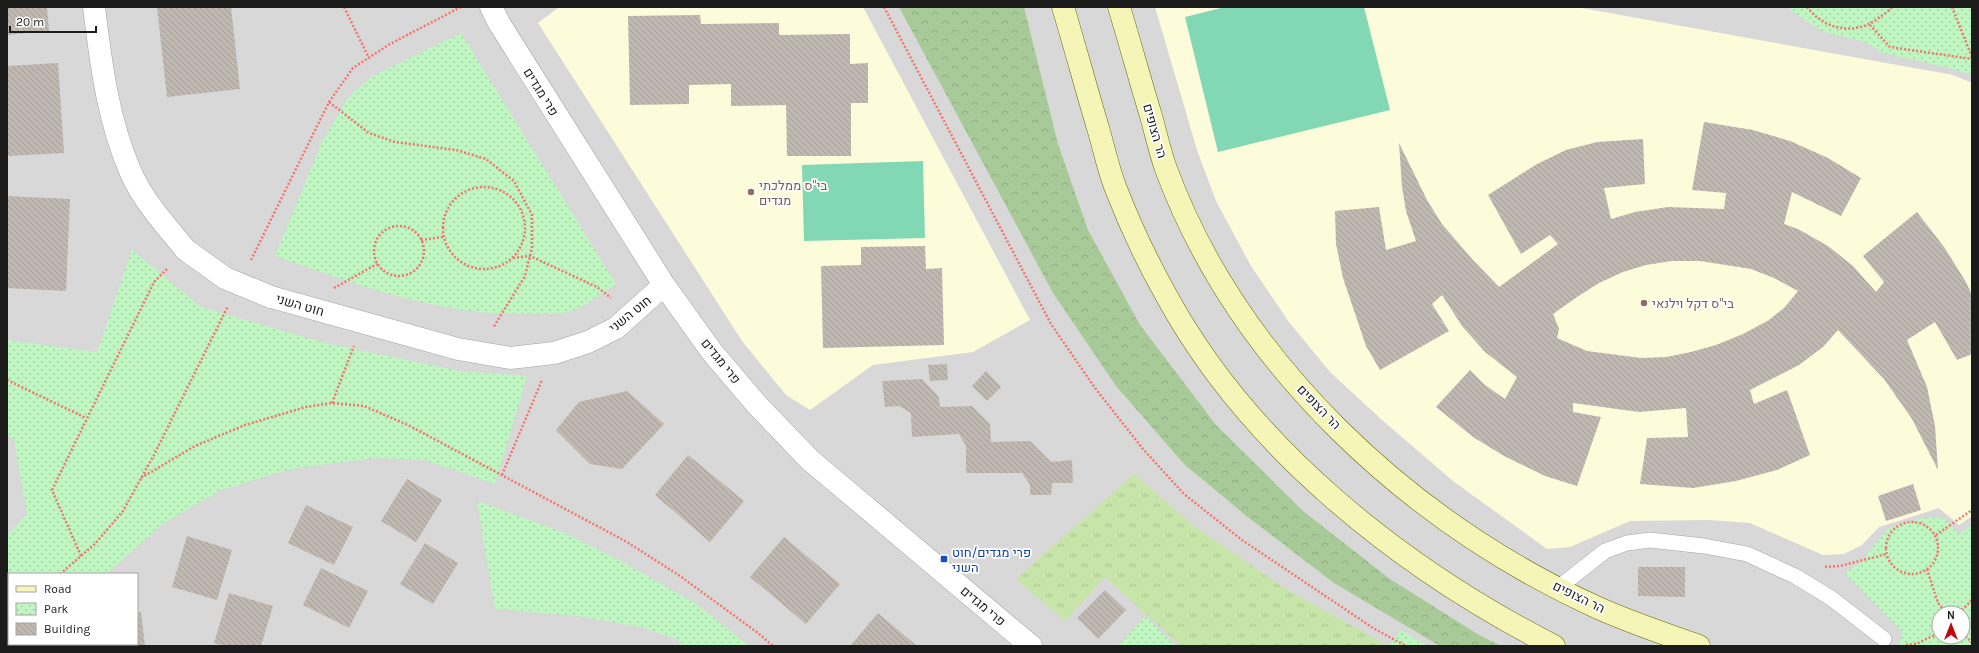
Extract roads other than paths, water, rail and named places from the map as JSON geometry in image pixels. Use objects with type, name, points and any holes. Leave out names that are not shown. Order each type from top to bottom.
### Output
[{"type":"main road","points":[[1063,7],[1115,186],[1136,237],[1166,296],[1202,352],[1240,402],[1290,457],[1341,505],[1392,546],[1440,581],[1484,608],[1554,646]]},
{"type":"main road","name":"הר הצופים","points":[[1119,7],[1166,168],[1186,214],[1214,270],[1251,328],[1287,373],[1329,419],[1377,465],[1425,504],[1470,536],[1512,562],[1597,608],[1699,646]]},
{"type":"street","name":"חוט השני","points":[[94,7],[103,81],[117,135],[132,174],[158,217],[186,250],[225,278],[271,297],[362,323],[458,349],[510,358],[554,353],[588,342],[616,328],[664,285]]},
{"type":"street","name":"פרי מגדים","points":[[491,7],[540,91],[664,285],[712,352],[758,406],[810,460],[1031,646]]},
{"type":"lane","points":[[1558,588],[1605,551],[1627,543],[1650,540],[1704,546],[1747,554],[1780,570],[1831,598],[1884,639]]},
{"type":"place","name":"בי\"ס ממלכתי מגדים","points":[[751,192]]},
{"type":"place","name":"בי\"ס דקל וילנאי","points":[[1644,303]]},
{"type":"place","name":"פרי מגדים/חוט השני","points":[[944,559]]}]
